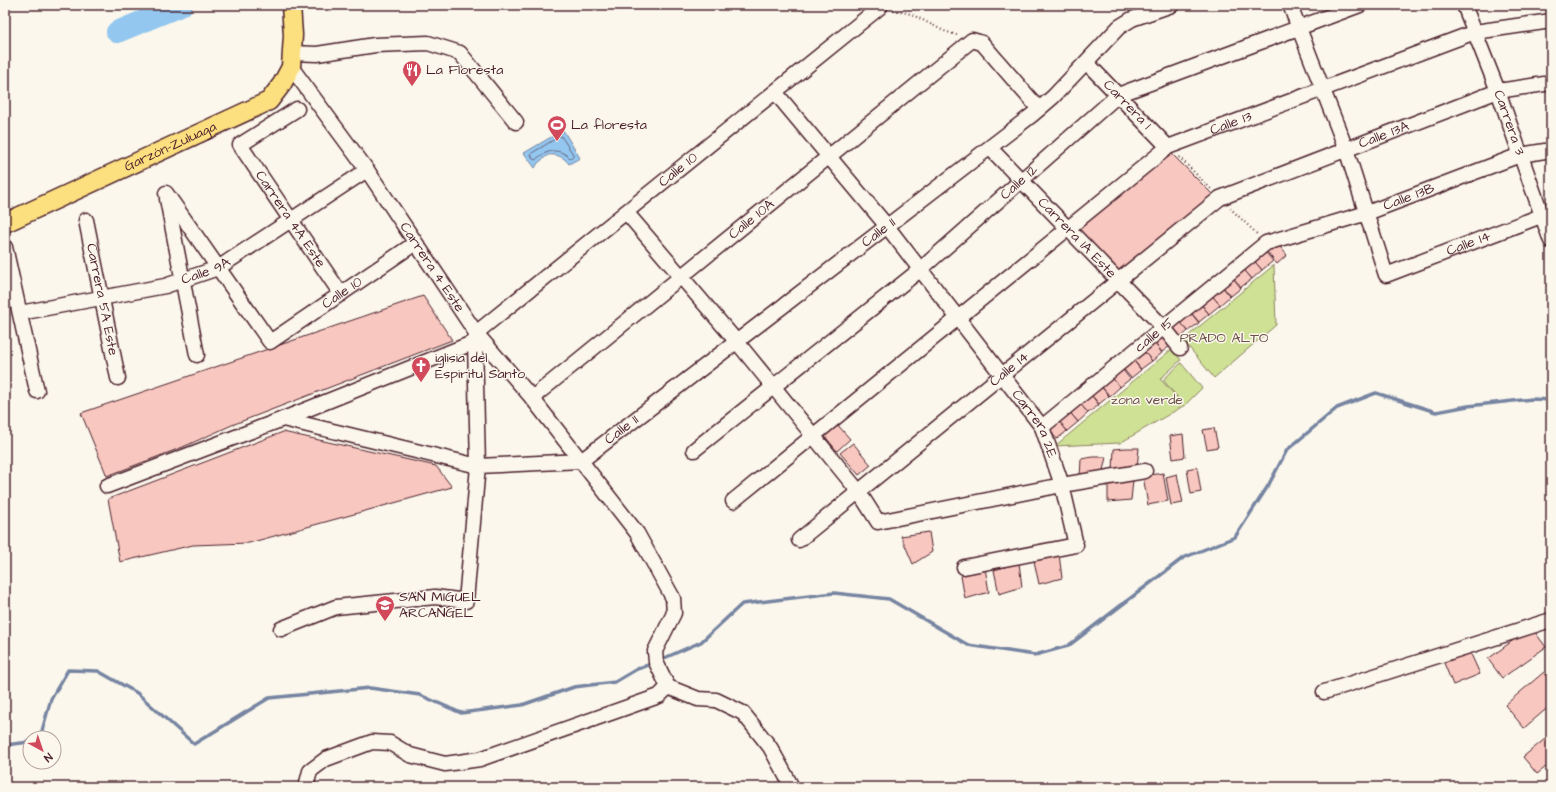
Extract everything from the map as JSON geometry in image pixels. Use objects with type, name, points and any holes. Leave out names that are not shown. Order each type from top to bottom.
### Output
[{"type":"main road","points":[[291,5],[292,52]]},
{"type":"main road","name":"Garzón-Zuluaga","points":[[5,223],[268,101],[282,84],[292,52]]},
{"type":"street","name":"Calle 11","points":[[581,461],[737,342],[886,225],[990,148],[1039,109],[1087,63],[1119,27],[1132,19],[1172,5]]},
{"type":"street","points":[[1290,5],[1346,149],[1367,213]]},
{"type":"street","points":[[1118,95],[1360,5]]},
{"type":"street","name":"Carrera 3","points":[[1464,5],[1498,91],[1520,155],[1546,216],[1551,241]]},
{"type":"street","name":"Calle 10","points":[[107,486],[283,419],[475,338],[626,212],[880,7]]},
{"type":"street","name":"Calle 13","points":[[733,501],[1168,147],[1475,32],[1551,21]]},
{"type":"street","points":[[972,40],[982,43],[1039,109]]},
{"type":"street","name":"Calle 10A","points":[[532,398],[972,40]]},
{"type":"street","points":[[292,52],[317,54],[374,45],[428,43],[460,52],[516,122]]},
{"type":"street","name":"Carrera 4 Este","points":[[292,52],[475,338],[532,398],[638,533],[673,598],[674,613],[655,651],[656,662],[668,687]]},
{"type":"street","name":"Carrera 1","points":[[1087,63],[1168,147]]},
{"type":"street","name":"Calle 13A","points":[[1220,198],[1498,91],[1551,83]]},
{"type":"street","name":"Carrera 2E","points":[[775,92],[886,225],[1003,374],[1042,427],[1062,485],[1076,545],[964,567]]},
{"type":"street","name":"Calle 12","points":[[694,450],[921,269],[1118,95]]},
{"type":"street","name":"Carrera 4A Este","points":[[297,109],[240,145],[340,294]]},
{"type":"street","name":"Carrera 1A Este","points":[[990,148],[1164,328],[1180,348]]},
{"type":"street","name":"Calle 13B","points":[[1266,243],[1367,213],[1520,155],[1551,150]]},
{"type":"street","name":"Calle 9A","points":[[20,314],[166,286],[182,279],[218,268],[290,219],[367,170]]},
{"type":"street","points":[[197,355],[166,193],[218,268]]},
{"type":"street","name":"Calle 14","points":[[799,540],[1220,198]]},
{"type":"street","points":[[626,212],[737,342],[859,492],[878,522],[1062,485],[1145,471]]},
{"type":"street","name":"Calle 14","points":[[1367,213],[1386,275],[1546,216]]},
{"type":"street","name":"Carrera 5A Este","points":[[86,220],[118,378]]},
{"type":"street","name":"calle 15","points":[[1042,427],[1266,243]]},
{"type":"street","name":"Calle 10","points":[[218,268],[270,342],[414,244]]},
{"type":"street","points":[[5,246],[37,391]]},
{"type":"street","points":[[281,629],[336,607],[435,597],[466,601],[478,466],[475,338]]},
{"type":"street","points":[[283,419],[478,466],[581,461]]},
{"type":"street","points":[[1324,692],[1551,620]]},
{"type":"street","points":[[306,787],[310,771],[326,759],[372,742],[390,743],[410,755],[445,764],[480,759],[659,696],[668,687],[698,699],[716,700],[743,713],[770,746],[792,787]]},
{"type":"path","points":[[880,7],[911,14],[944,31],[972,40]]},
{"type":"green space","name":"PRADO ALTO","points":[[1274,265],[1276,325],[1214,378],[1183,340]]},
{"type":"green space","name":"zona verde","points":[[1172,349],[1181,360],[1160,379],[1178,398],[1163,380],[1181,363],[1202,388],[1185,405],[1120,443],[1055,446]]},
{"type":"water","name":"La floresta","points":[[563,130],[580,158],[569,164],[560,156],[548,155],[538,163],[535,168],[524,153]]},
{"type":"building","points":[[1167,149],[1217,199],[1119,279],[1069,228]]},
{"type":"building","points":[[1276,242],[1287,255],[1277,264],[1266,251]]},
{"type":"building","points":[[1262,248],[1273,261],[1262,270],[1251,257]]},
{"type":"building","points":[[1251,257],[1262,270],[1252,279],[1241,266]]},
{"type":"building","points":[[1241,266],[1252,279],[1241,287],[1230,274]]},
{"type":"building","points":[[1230,274],[1241,288],[1231,296],[1219,283]]},
{"type":"building","points":[[1219,283],[1230,296],[1220,305],[1209,292]]},
{"type":"building","points":[[1209,292],[1220,305],[1209,314],[1198,300]]},
{"type":"building","points":[[423,296],[452,340],[232,425],[183,447],[107,476],[81,413]]},
{"type":"building","points":[[1198,301],[1209,314],[1199,322],[1188,309]]},
{"type":"building","points":[[1188,309],[1199,323],[1188,331],[1177,318]]},
{"type":"building","points":[[1177,318],[1188,331],[1178,340],[1166,327]]},
{"type":"building","points":[[1162,330],[1173,344],[1162,352],[1151,339]]},
{"type":"building","points":[[1151,339],[1162,353],[1152,361],[1141,348]]},
{"type":"building","points":[[1141,348],[1152,361],[1141,369],[1130,356]]},
{"type":"building","points":[[1130,356],[1141,370],[1131,378],[1120,365]]},
{"type":"building","points":[[1119,365],[1130,379],[1120,387],[1109,374]]},
{"type":"building","points":[[1109,374],[1120,387],[1110,396],[1098,383]]},
{"type":"building","points":[[1098,383],[1109,396],[1099,404],[1088,391]]},
{"type":"building","points":[[1088,391],[1099,405],[1088,413],[1077,400]]},
{"type":"building","points":[[1077,400],[1088,413],[1078,422],[1067,409]]},
{"type":"building","points":[[1067,409],[1078,422],[1067,431],[1056,417]]},
{"type":"building","points":[[1056,417],[1067,431],[1057,439],[1045,426]]},
{"type":"building","points":[[836,423],[850,439],[837,451],[823,434]]},
{"type":"building","points":[[1214,428],[1218,447],[1207,449],[1203,430]]},
{"type":"building","points":[[283,432],[436,466],[452,487],[249,543],[193,545],[120,562],[108,499]]},
{"type":"building","points":[[1183,434],[1185,457],[1173,459],[1170,436]]},
{"type":"building","points":[[853,443],[871,465],[859,475],[840,453]]},
{"type":"building","points":[[1139,448],[1137,468],[1113,470],[1114,449]]},
{"type":"building","points":[[1106,457],[1102,475],[1080,479],[1081,459]]},
{"type":"building","points":[[1197,467],[1201,492],[1191,494],[1187,469]]},
{"type":"building","points":[[1163,473],[1168,501],[1148,505],[1143,476]]},
{"type":"building","points":[[1177,474],[1183,503],[1171,505],[1166,477]]},
{"type":"building","points":[[1133,480],[1131,500],[1108,502],[1108,482]]},
{"type":"building","points":[[929,532],[932,552],[913,564],[901,536]]},
{"type":"building","points":[[1059,554],[1062,578],[1039,584],[1034,561]]},
{"type":"building","points":[[1019,563],[1022,587],[999,594],[994,570]]},
{"type":"building","points":[[985,568],[989,592],[965,599],[961,576]]},
{"type":"building","points":[[1531,627],[1546,647],[1502,678],[1488,659]]},
{"type":"building","points":[[1470,652],[1480,674],[1453,685],[1444,663]]},
{"type":"building","points":[[1544,672],[1551,680],[1551,705],[1524,728],[1505,705]]},
{"type":"building","points":[[1551,734],[1551,763],[1537,774],[1523,757]]},
{"type":"waterway","points":[[117,32],[182,5]]},
{"type":"waterway","points":[[660,660],[701,642],[742,604],[834,593],[889,599],[968,645],[1035,655],[1068,646],[1183,558],[1235,537],[1268,486],[1287,450],[1337,408],[1376,393],[1436,412],[1468,406],[1532,399],[1551,400]]},
{"type":"waterway","points":[[42,730],[51,699],[68,670],[98,671],[137,693],[194,744],[269,698],[370,688],[420,695],[461,713],[522,705],[574,687],[615,682],[637,669],[654,663]]},
{"type":"waterway","points":[[5,745],[22,743]]},
{"type":"place","name":"La Floresta","points":[[412,87]]},
{"type":"place","name":"La floresta","points":[[557,142]]},
{"type":"place","name":"iglisia del Espiritu Santo","points":[[421,383]]},
{"type":"place","name":"SAN MIGUEL ARCANGEL","points":[[385,622]]}]
